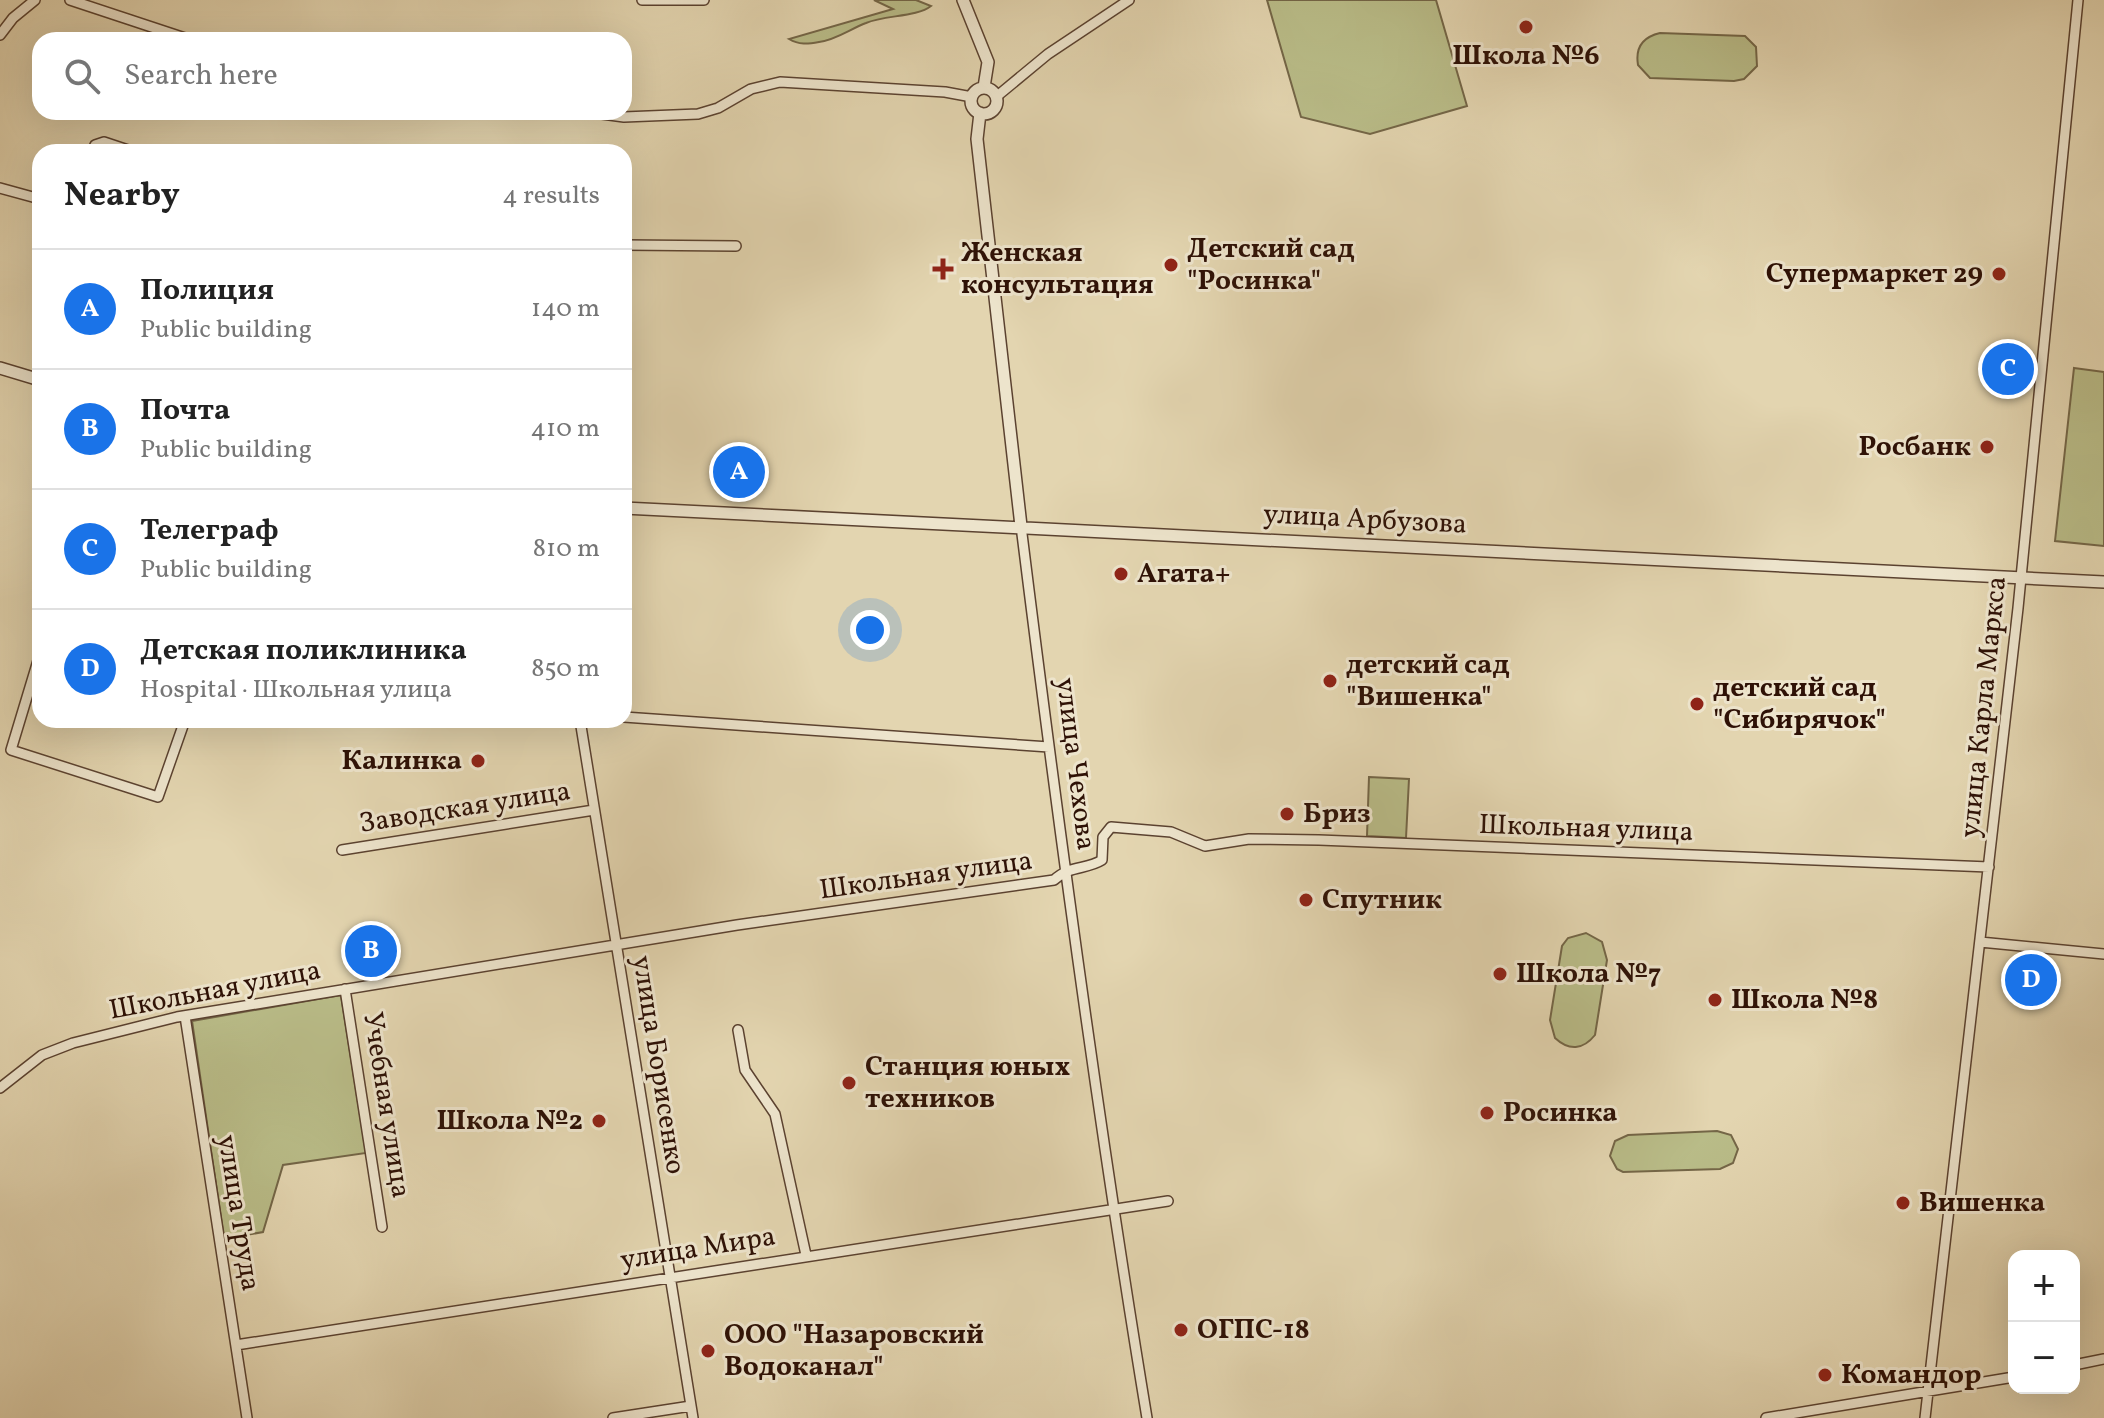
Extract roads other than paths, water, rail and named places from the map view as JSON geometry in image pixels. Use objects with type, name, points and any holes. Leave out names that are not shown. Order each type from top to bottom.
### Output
[{"type":"street","points":[[0,35],[13,18],[35,0]]},
{"type":"street","points":[[70,0],[167,32]]},
{"type":"street","points":[[642,0],[704,0]]},
{"type":"street","points":[[963,0],[988,62],[984,87]]},
{"type":"street","points":[[996,97],[1048,54],[1129,0]]},
{"type":"street","name":"улица Карла Маркса","points":[[1925,1418],[2021,578],[2078,0]]},
{"type":"street","points":[[632,117],[698,114],[718,108],[751,89],[780,82],[945,92],[972,97]]},
{"type":"street","points":[[984,87],[994,91],[996,97],[994,110],[980,113],[975,110],[972,97],[975,91],[984,87]]},
{"type":"street","name":"улица Чехова","points":[[980,113],[977,139],[1049,747],[1113,1209],[1147,1418]]},
{"type":"street","points":[[0,188],[32,196]]},
{"type":"street","points":[[632,245],[736,246]]},
{"type":"street","points":[[0,368],[32,378]]},
{"type":"street","name":"улица Арбузова","points":[[632,508],[2104,582]]},
{"type":"street","points":[[32,680],[11,750],[158,797],[182,728]]},
{"type":"street","points":[[632,718],[1049,747]]},
{"type":"street","name":"улица Борисенко","points":[[581,728],[693,1418]]},
{"type":"street","name":"Заводская улица","points":[[342,850],[594,810]]},
{"type":"street","name":"Школьная улица","points":[[0,1088],[42,1055],[122,1030],[185,1016],[737,925],[1054,880],[1065,870],[1094,865],[1102,860],[1103,837],[1111,827],[1171,832],[1205,846],[1249,839],[1989,867]]},
{"type":"street","points":[[1980,942],[2104,954]]},
{"type":"street","name":"Учебная улица","points":[[345,989],[382,1227]]},
{"type":"street","name":"улица Труда","points":[[185,1016],[247,1418]]},
{"type":"street","points":[[738,1030],[745,1070],[775,1114],[806,1255]]},
{"type":"street","name":"улица Мира","points":[[236,1345],[1168,1201]]},
{"type":"street","points":[[2080,1364],[2104,1359]]},
{"type":"street","points":[[1766,1418],[2008,1378]]},
{"type":"street","points":[[613,1418],[691,1406]]},
{"type":"place","name":"Школа №6","points":[[1526,27]]},
{"type":"place","name":"Детский сад \"Росинка\"","points":[[1171,265]]},
{"type":"place","name":"Женская консультация","points":[[943,269]]},
{"type":"place","name":"Супермаркет 29","points":[[1999,274]]},
{"type":"place","name":"Телеграф","points":[[2008,369]]},
{"type":"place","name":"Росбанк","points":[[1987,447]]},
{"type":"place","name":"Полиция","points":[[739,472]]},
{"type":"place","name":"Агата+","points":[[1121,574]]},
{"type":"place","name":"детский сад \"Вишенка\"","points":[[1330,681]]},
{"type":"place","name":"детский сад \"Сибирячок\"","points":[[1697,704]]},
{"type":"place","name":"Калинка","points":[[478,761]]},
{"type":"place","name":"Бриз","points":[[1287,814]]},
{"type":"place","name":"Спутник","points":[[1306,900]]},
{"type":"place","name":"Почта","points":[[371,951]]},
{"type":"place","name":"Школа №7","points":[[1500,974]]},
{"type":"place","name":"Детская поликлиника","points":[[2031,980]]},
{"type":"place","name":"Школа №8","points":[[1715,1000]]},
{"type":"place","name":"Станция юных техников","points":[[849,1083]]},
{"type":"place","name":"Росинка","points":[[1487,1113]]},
{"type":"place","name":"Школа №2","points":[[599,1121]]},
{"type":"place","name":"Вишенка","points":[[1903,1203]]},
{"type":"place","name":"ОГПС-18","points":[[1181,1330]]},
{"type":"place","name":"ООО \"Назаровский Водоканал\"","points":[[708,1351]]},
{"type":"place","name":"Командор","points":[[1825,1375]]}]
